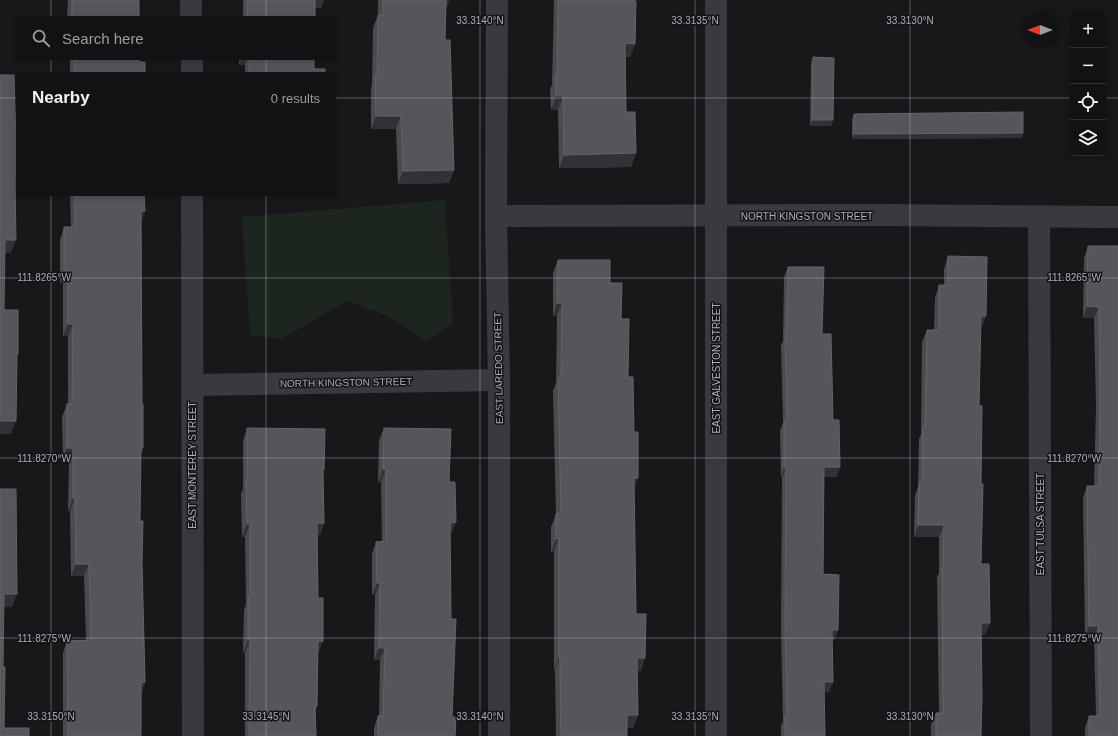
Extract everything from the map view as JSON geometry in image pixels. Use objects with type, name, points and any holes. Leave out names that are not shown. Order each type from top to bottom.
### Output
[{"type":"street","points":[[191,0],[191,16]]},
{"type":"street","name":"EAST LAREDO STREET","points":[[497,0],[496,216],[499,380],[499,736]]},
{"type":"street","name":"EAST GALVESTON STREET","points":[[716,0],[716,736]]},
{"type":"street","points":[[192,60],[192,72]]},
{"type":"street","name":"EAST MONTEREY STREET","points":[[192,196],[193,736]]},
{"type":"street","name":"NORTH KINGSTON STREET","points":[[496,216],[879,215],[1118,217]]},
{"type":"street","name":"EAST TULSA STREET","points":[[1039,217],[1041,736]]},
{"type":"street","name":"NORTH KINGSTON STREET","points":[[192,385],[499,380]]},
{"type":"shaded area","points":[[445,200],[453,323],[426,341],[387,316],[348,301],[281,339],[250,335],[242,217]]},
{"type":"building","points":[[72,0],[139,0],[139,16],[72,16]]},
{"type":"building","points":[[247,0],[315,0],[315,16],[247,16]]},
{"type":"building","points":[[383,0],[446,0],[445,40],[450,40],[454,170],[403,171],[401,116],[376,116],[375,75],[377,75],[378,15],[383,15]]},
{"type":"building","points":[[558,0],[636,1],[635,44],[625,43],[626,112],[635,112],[636,153],[564,155],[563,96],[556,96],[555,76],[557,76]]},
{"type":"building","points":[[813,57],[834,58],[833,120],[812,120]]},
{"type":"building","points":[[74,60],[139,60],[139,62],[145,62],[145,72],[75,72]]},
{"type":"building","points":[[249,60],[314,60],[314,69],[325,69],[325,72],[249,72]]},
{"type":"building","points":[[0,75],[14,75],[16,240],[5,240],[4,310],[18,310],[16,421],[0,421]]},
{"type":"building","points":[[1023,112],[1023,133],[854,134],[854,114]]},
{"type":"building","points":[[75,196],[144,196],[145,211],[141,211],[143,448],[141,448],[140,521],[143,521],[142,563],[145,682],[141,683],[141,736],[68,736],[67,641],[91,640],[89,564],[76,564],[75,498],[73,498],[73,448],[67,448],[67,404],[72,404],[73,324],[68,324],[68,271],[64,271],[64,227],[75,227]]},
{"type":"building","points":[[1088,246],[1118,246],[1118,736],[1089,736],[1089,716],[1100,716],[1098,626],[1089,626],[1087,486],[1099,486],[1100,395],[1099,307],[1087,306]]},
{"type":"building","points":[[948,256],[987,257],[986,316],[981,316],[979,406],[982,406],[981,484],[983,484],[981,564],[989,564],[990,623],[981,623],[981,736],[936,736],[936,713],[943,713],[942,565],[944,525],[918,525],[919,483],[922,483],[923,427],[925,427],[927,330],[939,330],[939,285],[948,285]]},
{"type":"building","points":[[558,260],[610,260],[610,283],[622,283],[621,319],[629,319],[628,377],[633,377],[634,432],[638,432],[638,478],[634,478],[636,614],[646,614],[645,658],[637,658],[638,715],[627,715],[627,736],[561,736],[559,657],[559,538],[556,539],[556,514],[561,513],[558,378],[561,378],[562,303],[557,303]]},
{"type":"building","points":[[788,267],[824,267],[822,334],[831,334],[833,420],[839,420],[840,467],[824,467],[823,574],[839,575],[838,630],[832,630],[833,682],[824,682],[825,736],[785,736],[785,716],[787,716],[785,619],[786,468],[784,468],[784,421],[787,421],[785,335]]},
{"type":"building","points":[[247,428],[325,429],[323,470],[324,523],[317,523],[318,598],[323,598],[323,641],[318,641],[317,706],[315,706],[316,736],[249,736],[250,640],[248,640],[248,597],[250,597],[250,524],[247,524]]},
{"type":"building","points":[[384,428],[451,429],[449,482],[455,482],[456,522],[450,523],[451,619],[456,619],[452,717],[456,717],[455,736],[378,736],[378,716],[383,716],[385,648],[379,648],[380,583],[377,583],[376,542],[386,541],[386,470],[383,469]]},
{"type":"building","points":[[0,489],[16,489],[17,594],[4,594],[4,728],[29,728],[29,736],[0,736]]}]
